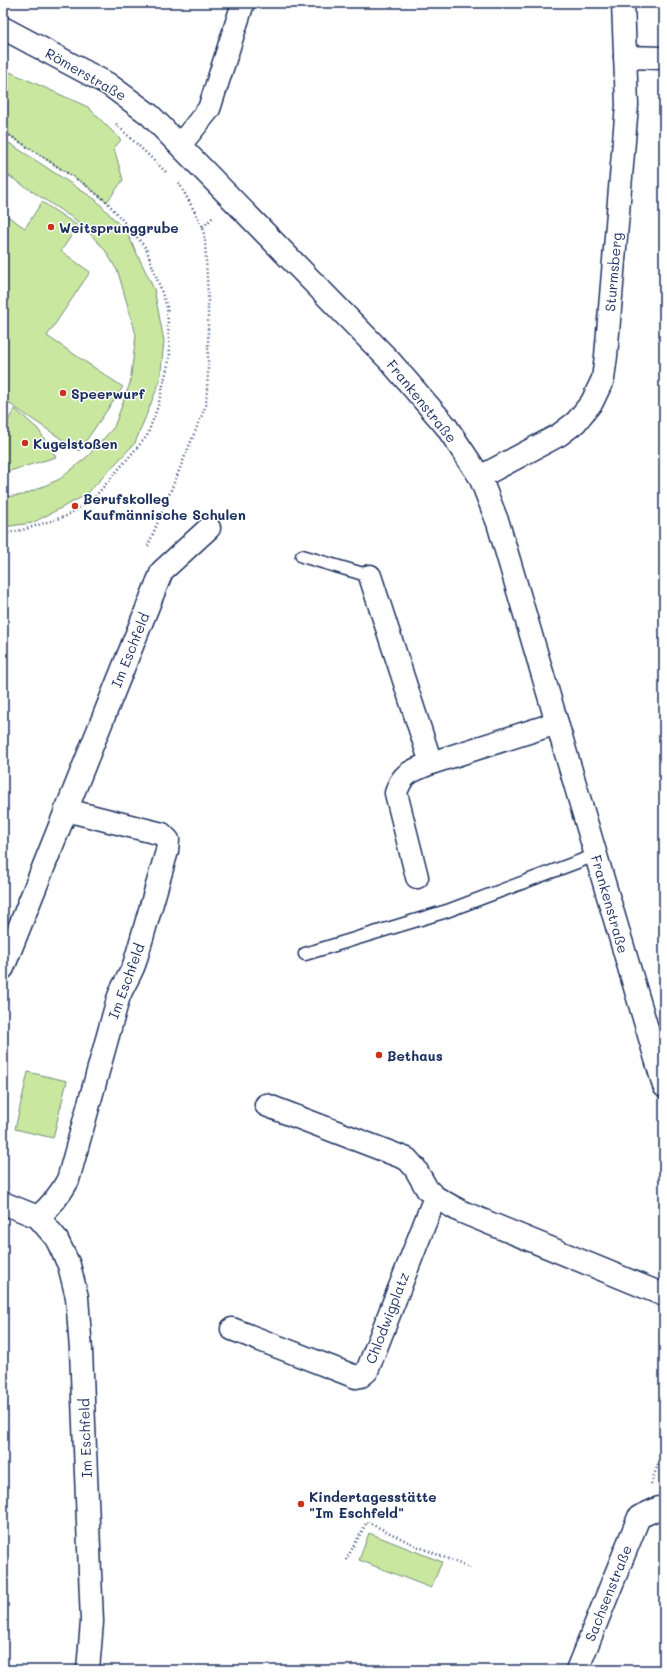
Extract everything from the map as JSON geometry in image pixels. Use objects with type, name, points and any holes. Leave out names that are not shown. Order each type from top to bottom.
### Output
[{"type":"street","points":[[180,145],[209,109],[243,3]]},
{"type":"street","name":"Sturmsberg","points":[[480,477],[559,434],[576,422],[592,402],[603,379],[627,105],[623,3]]},
{"type":"street","name":"Römerstraße","points":[[3,28],[108,84],[150,115],[180,145]]},
{"type":"street","points":[[625,57],[664,58]]},
{"type":"street","name":"Frankenstraße","points":[[180,145],[389,360],[446,426],[480,477],[498,523],[664,1086]]},
{"type":"street","name":"Im Eschfeld","points":[[3,968],[162,571],[208,528]]},
{"type":"street","points":[[370,576],[431,764]]},
{"type":"street","points":[[417,877],[396,793],[399,783],[405,774],[431,764],[557,723]]},
{"type":"street","name":"Im Eschfeld","points":[[66,810],[162,834],[168,840],[167,851],[132,972],[122,987],[118,999],[68,1180],[60,1195],[38,1216],[56,1238],[69,1265],[77,1297],[81,1350],[92,1622],[88,1670]]},
{"type":"street","points":[[266,1105],[406,1160],[415,1168],[427,1189],[435,1197],[460,1211],[664,1295]]},
{"type":"street","name":"Chlodwigplatz","points":[[232,1330],[356,1377],[361,1376],[367,1371],[435,1197]]},
{"type":"street","points":[[3,1203],[38,1216]]},
{"type":"street","name":"Sachsenstraße","points":[[577,1670],[639,1517],[659,1508],[664,1510]]},
{"type":"lane","points":[[302,556],[370,576]]},
{"type":"lane","points":[[305,954],[447,911],[596,855]]},
{"type":"path","points":[[115,123],[167,172]]},
{"type":"path","points":[[3,132],[84,184],[107,202],[146,248],[167,307],[170,356],[158,406],[147,436],[93,499],[66,516],[26,529],[3,534]]},
{"type":"path","points":[[147,549],[206,405],[208,373],[208,296],[205,242],[203,227],[178,183]]},
{"type":"path","points":[[346,1560],[367,1522],[419,1547],[470,1568]]},
{"type":"green space","points":[[3,69],[88,107],[121,140],[114,148],[123,180],[107,202],[84,184],[3,131]]},
{"type":"green space","points":[[3,139],[96,200],[127,233],[154,289],[164,341],[160,381],[135,443],[86,495],[32,523],[3,527],[3,497],[23,495],[60,479],[89,455],[114,427],[130,383],[136,335],[118,272],[105,250],[80,223],[3,172]]},
{"type":"green space","points":[[42,202],[78,226],[61,251],[90,272],[47,336],[123,387],[79,451],[4,400],[3,401],[3,213],[25,228]]},
{"type":"green space","name":"Kugelstoßen","points":[[15,409],[38,429],[56,457],[3,473],[3,428]]},
{"type":"green space","points":[[28,1072],[67,1081],[53,1138],[15,1129]]},
{"type":"green space","points":[[369,1533],[442,1562],[431,1588],[359,1560]]},
{"type":"place","name":"Weitsprunggrube","points":[[51,227]]},
{"type":"place","name":"Speerwurf","points":[[63,393]]},
{"type":"place","name":"Kugelstoßen","points":[[25,443]]},
{"type":"place","name":"Berufskolleg Kaufmännische Schulen","points":[[75,506]]},
{"type":"place","name":"Bethaus","points":[[379,1055]]},
{"type":"place","name":"Kindertagesstätte \"Im Eschfeld\"","points":[[301,1504]]}]
